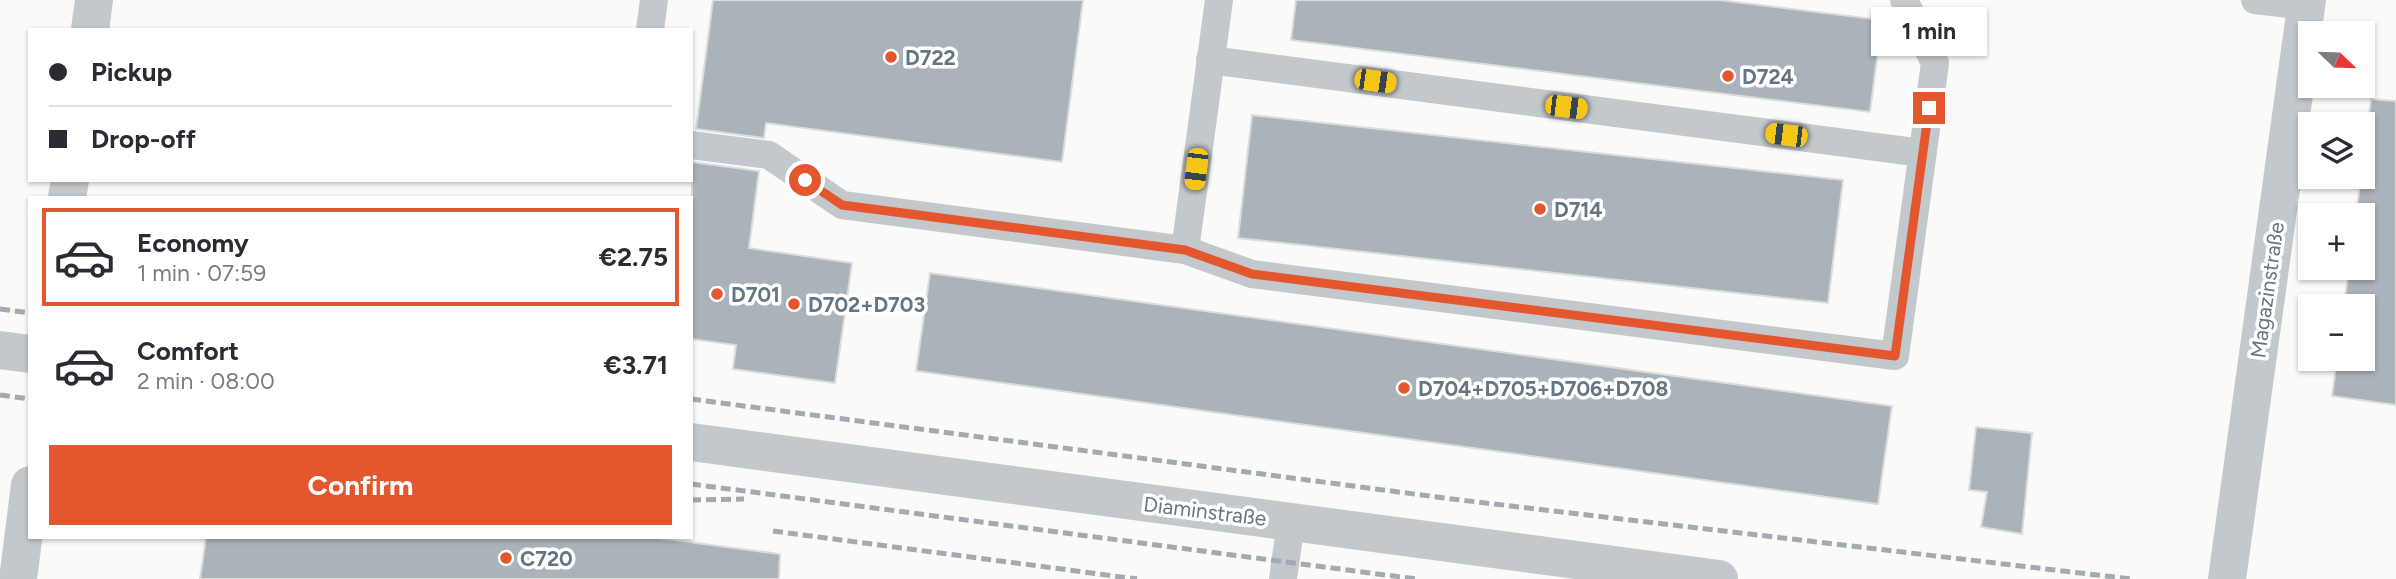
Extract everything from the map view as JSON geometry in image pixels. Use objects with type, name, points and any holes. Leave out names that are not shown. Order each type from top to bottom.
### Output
[{"type":"street","points":[[90,28],[94,0]]},
{"type":"street","name":"Magazinstraße","points":[[2227,579],[2307,3]]},
{"type":"street","points":[[0,350],[28,354]]},
{"type":"street","name":"Diaminstraße","points":[[693,442],[1696,577]]},
{"type":"street","points":[[18,579],[28,501]]},
{"type":"lane","points":[[650,28],[654,0]]},
{"type":"lane","points":[[1185,250],[1219,0]]},
{"type":"lane","points":[[693,145],[769,155],[842,205],[1185,250],[1252,274],[1895,356],[1935,62],[1904,0]]},
{"type":"lane","points":[[2255,0],[2307,3]]},
{"type":"lane","points":[[1210,60],[1922,153]]},
{"type":"lane","points":[[1283,579],[1291,522]]},
{"type":"building","name":"D722","points":[[713,0],[1083,0],[1062,162],[766,123],[764,138],[696,129]]},
{"type":"building","name":"D724","points":[[1296,0],[1719,0],[1882,20],[1870,112],[1291,40]]},
{"type":"building","points":[[2371,99],[2396,101],[2396,405],[2332,396],[2335,371],[2375,371],[2375,294],[2346,294],[2347,280],[2375,280],[2375,203],[2358,203],[2359,189],[2375,189],[2375,112],[2369,112]]},
{"type":"building","name":"D714","points":[[1252,115],[1843,180],[1828,303],[1238,238]]},
{"type":"building","points":[[693,162],[759,171],[749,248],[852,263],[835,383],[733,369],[736,345],[693,339]]},
{"type":"building","name":"D704+D705+D706+D708","points":[[930,273],[1892,406],[1878,504],[916,371]]},
{"type":"building","points":[[1976,427],[2032,433],[2022,534],[1981,527],[1987,492],[1969,490]]},
{"type":"building","name":"C720","points":[[206,539],[666,539],[780,554],[779,579],[200,579]]},
{"type":"railway","points":[[0,309],[28,313]]},
{"type":"railway","points":[[0,395],[28,399]]},
{"type":"railway","points":[[693,399],[1452,499],[2131,579]]},
{"type":"railway","points":[[693,484],[1416,579]]},
{"type":"railway","points":[[693,500],[744,499]]},
{"type":"railway","points":[[773,531],[1137,579]]},
{"type":"place","name":"D722","points":[[891,57]]},
{"type":"place","name":"D724","points":[[1728,76]]},
{"type":"place","name":"D714","points":[[1540,209]]},
{"type":"place","name":"D701","points":[[717,294]]},
{"type":"place","name":"D702+D703","points":[[794,304]]},
{"type":"place","name":"D704+D705+D706+D708","points":[[1404,388]]},
{"type":"place","name":"C720","points":[[506,558]]},
{"type":"route","points":[[805,180],[842,205],[1185,250],[1252,274],[1895,356],[1929,108]]}]
